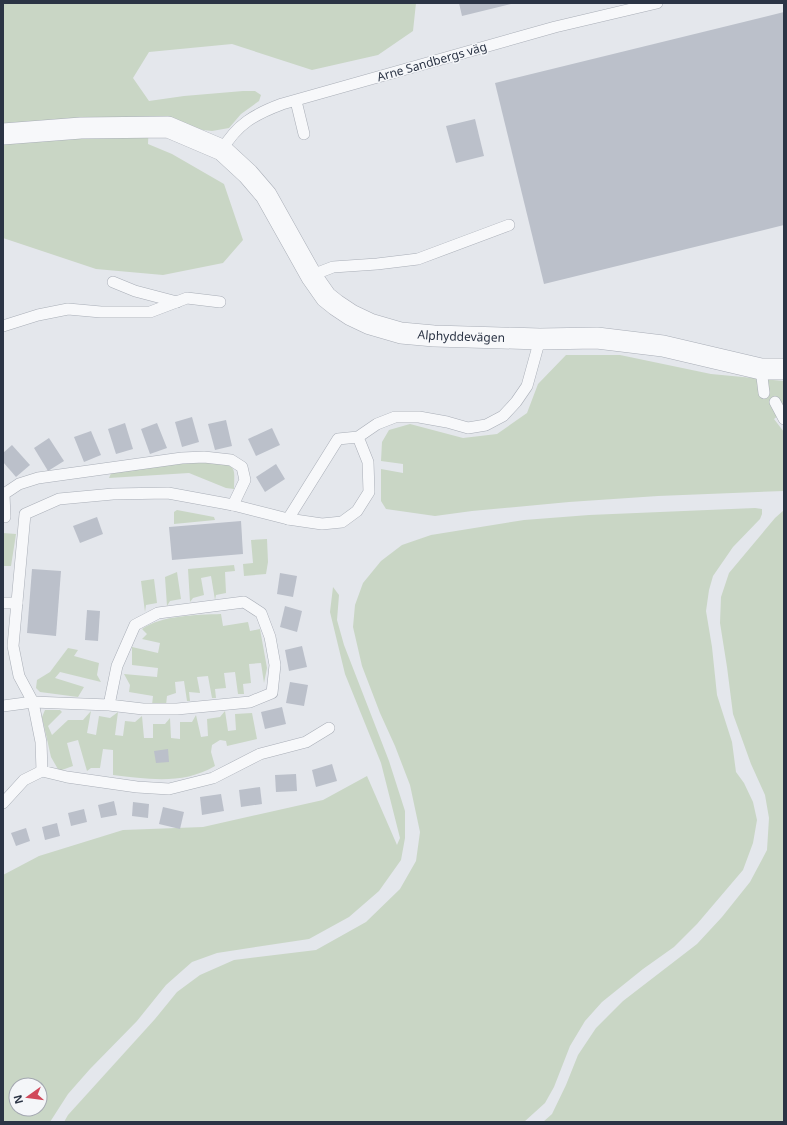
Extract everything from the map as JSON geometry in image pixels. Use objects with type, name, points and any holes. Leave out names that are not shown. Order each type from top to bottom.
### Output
[{"type":"street","name":"Alphyddevägen","points":[[3,134],[81,128],[168,127],[222,150],[248,174],[266,195],[312,277],[326,297],[346,312],[370,324],[401,333],[434,336],[540,339],[597,338],[663,346],[761,369],[784,369]]},
{"type":"lane","name":"Arne Sandbergs väg","points":[[222,150],[243,123],[270,108],[555,27],[657,3]]},
{"type":"lane","points":[[296,101],[304,134]]},
{"type":"lane","points":[[312,277],[333,267],[418,259],[509,225]]},
{"type":"lane","points":[[113,282],[135,291],[176,302]]},
{"type":"lane","points":[[3,326],[38,315],[68,309],[101,312],[150,312],[187,298],[220,302]]},
{"type":"lane","points":[[288,519],[338,439],[358,437],[377,424],[395,417],[419,417],[447,422],[468,428],[486,425],[503,416],[516,402],[527,386],[540,339]]},
{"type":"lane","points":[[761,369],[764,393]]},
{"type":"lane","points":[[775,402],[784,419]]},
{"type":"lane","points":[[233,505],[245,480],[242,467],[231,460],[182,458],[38,478],[19,484],[4,494],[4,518],[25,514],[59,498],[113,494],[168,493],[233,505],[288,519],[322,524],[342,522],[357,511],[369,492],[368,462],[358,437]]},
{"type":"lane","points":[[25,514],[17,604],[8,648],[19,676],[33,702],[41,742],[42,771]]},
{"type":"lane","points":[[3,706],[33,702],[178,710],[250,702],[272,693],[275,665],[270,637],[260,613],[244,602],[158,613],[135,625],[117,666],[109,705]]},
{"type":"lane","points":[[3,603],[17,604]]},
{"type":"lane","points":[[3,802],[24,780],[42,771],[67,777],[137,787],[169,789],[213,778],[260,754],[306,742],[329,728]]},
{"type":"green space","points":[[3,3],[416,3],[413,31],[378,55],[312,70],[232,44],[149,52],[133,78],[149,101],[184,96],[243,91],[255,91],[261,95],[259,101],[241,114],[229,128],[212,131],[203,130],[169,120],[149,120],[148,144],[172,154],[224,184],[243,240],[223,263],[163,275],[96,269],[3,238]]},
{"type":"green space","points":[[566,355],[620,355],[711,374],[784,381],[784,411],[774,419],[784,432],[784,491],[658,496],[569,502],[435,516],[386,509],[381,501],[381,469],[403,473],[403,464],[381,461],[382,442],[389,430],[410,424],[463,438],[497,434],[527,413],[538,384]]},
{"type":"green space","points":[[212,462],[230,466],[232,468],[234,471],[234,489],[226,488],[189,473],[109,478],[112,471],[187,463]]},
{"type":"green space","points":[[755,508],[762,509],[760,519],[733,547],[713,576],[706,611],[712,647],[717,695],[732,742],[736,772],[744,783],[753,802],[757,820],[753,843],[743,870],[697,924],[674,947],[643,969],[602,1002],[585,1021],[570,1046],[554,1087],[545,1103],[524,1122],[64,1122],[68,1115],[155,1019],[177,992],[200,975],[234,960],[316,950],[366,922],[400,889],[416,861],[420,832],[410,785],[362,666],[353,627],[355,605],[363,583],[381,561],[402,545],[431,535],[524,520],[589,515]]},
{"type":"green space","points":[[177,510],[214,517],[215,520],[174,524],[174,512]]},
{"type":"green space","points":[[784,510],[784,1122],[543,1122],[552,1114],[578,1055],[596,1028],[623,1001],[697,944],[722,917],[750,882],[767,850],[769,818],[765,795],[751,764],[733,714],[720,623],[721,597],[729,573],[775,518]]},
{"type":"green space","points":[[3,533],[16,534],[11,566],[4,566],[3,585]]},
{"type":"green space","points":[[267,539],[268,562],[266,574],[244,576],[243,564],[253,563],[251,540]]},
{"type":"green space","points":[[234,565],[235,571],[225,572],[226,593],[216,595],[215,600],[211,576],[201,578],[204,595],[193,598],[190,602],[188,569]]},
{"type":"green space","points":[[177,572],[181,599],[170,601],[167,606],[165,577]]},
{"type":"green space","points":[[154,579],[157,603],[146,605],[145,612],[141,581]]},
{"type":"green space","points":[[333,587],[339,595],[337,620],[344,645],[389,761],[405,811],[405,838],[401,860],[379,891],[349,917],[309,939],[217,953],[192,962],[166,985],[137,1021],[90,1069],[68,1094],[50,1122],[3,1122],[3,875],[39,856],[123,830],[203,827],[323,800],[367,776],[397,845],[400,838],[381,763],[345,674],[330,612]]},
{"type":"green space","points":[[221,614],[223,626],[248,622],[250,631],[260,629],[267,668],[264,683],[261,663],[249,664],[251,683],[243,684],[244,694],[238,694],[235,672],[224,673],[226,688],[215,689],[216,698],[212,698],[208,676],[197,677],[200,693],[189,692],[190,701],[187,701],[184,681],[175,682],[176,693],[167,696],[166,705],[152,705],[153,696],[129,692],[130,685],[124,674],[157,677],[158,668],[132,665],[132,647],[158,653],[160,643],[142,639],[147,634],[142,629],[150,624],[169,618],[191,615]]},
{"type":"green space","points":[[68,648],[78,650],[74,656],[99,663],[97,675],[101,682],[60,672],[55,678],[84,687],[78,697],[40,692],[36,688],[37,680],[50,672]]},
{"type":"green space","points":[[45,710],[60,710],[62,712],[48,726],[52,735],[68,720],[83,720],[91,711],[87,733],[96,735],[99,716],[110,718],[118,712],[115,735],[123,736],[125,721],[135,722],[142,716],[144,738],[153,738],[153,724],[165,724],[170,718],[171,738],[180,739],[180,722],[192,722],[196,715],[201,737],[208,736],[207,719],[220,717],[225,711],[228,731],[236,730],[235,714],[252,713],[257,739],[227,746],[226,741],[220,740],[212,745],[211,752],[215,766],[190,776],[165,779],[113,775],[113,750],[103,749],[100,768],[91,768],[87,771],[78,740],[67,743],[73,766],[59,771],[51,757],[42,717]]},
{"type":"building","points":[[459,3],[511,3],[511,4],[462,16]]},
{"type":"building","points":[[784,12],[784,225],[544,284],[495,83]]},
{"type":"building","points":[[475,119],[484,156],[456,163],[446,126]]},
{"type":"building","points":[[192,417],[199,442],[182,447],[175,422]]},
{"type":"building","points":[[226,420],[232,446],[215,450],[208,424]]},
{"type":"building","points":[[125,423],[133,449],[116,454],[108,429]]},
{"type":"building","points":[[157,423],[167,448],[150,454],[141,429]]},
{"type":"building","points":[[272,428],[280,445],[256,456],[248,439]]},
{"type":"building","points":[[91,431],[101,455],[84,462],[74,437]]},
{"type":"building","points":[[49,438],[64,461],[48,471],[34,448]]},
{"type":"building","points":[[12,445],[30,465],[16,477],[3,462],[3,453]]},
{"type":"building","points":[[276,464],[285,479],[265,492],[256,477]]},
{"type":"building","points":[[97,517],[103,534],[80,543],[73,526]]},
{"type":"building","points":[[241,521],[243,554],[172,560],[169,527]]},
{"type":"building","points":[[32,569],[61,571],[56,636],[27,633]]},
{"type":"building","points":[[280,573],[297,576],[293,597],[277,594]]},
{"type":"building","points":[[285,606],[302,611],[297,632],[280,627]]},
{"type":"building","points":[[87,610],[100,611],[98,641],[85,640]]},
{"type":"building","points":[[302,646],[307,667],[289,671],[285,650]]},
{"type":"building","points":[[290,682],[308,685],[304,706],[286,703]]},
{"type":"building","points":[[282,707],[286,724],[265,729],[261,712]]},
{"type":"building","points":[[168,749],[169,762],[156,763],[154,751]]},
{"type":"building","points":[[332,764],[337,781],[316,787],[312,770]]},
{"type":"building","points":[[296,774],[297,791],[276,792],[275,775]]},
{"type":"building","points":[[260,787],[262,804],[241,807],[239,790]]},
{"type":"building","points":[[221,794],[224,811],[202,815],[200,797]]},
{"type":"building","points":[[114,801],[117,815],[101,818],[98,805]]},
{"type":"building","points":[[133,802],[149,804],[148,818],[132,816]]},
{"type":"building","points":[[163,807],[184,812],[180,829],[159,824]]},
{"type":"building","points":[[84,809],[87,822],[71,826],[68,813]]},
{"type":"building","points":[[57,823],[60,836],[45,840],[42,827]]},
{"type":"building","points":[[26,828],[30,841],[16,846],[11,833]]}]
